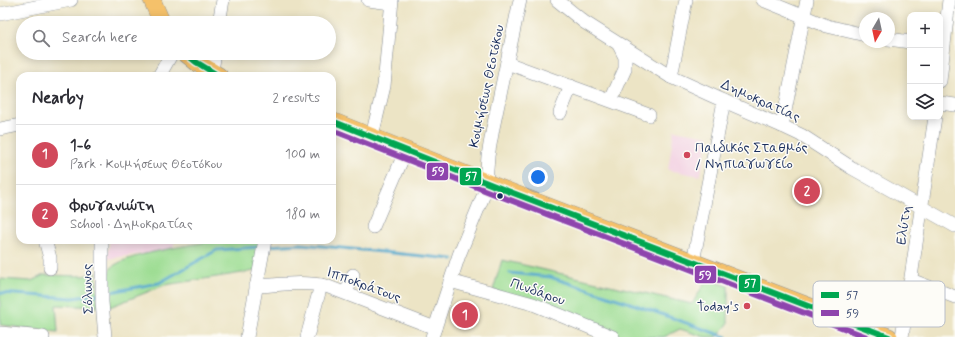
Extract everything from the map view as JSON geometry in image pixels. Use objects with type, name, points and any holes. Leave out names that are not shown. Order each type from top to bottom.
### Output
[{"type":"main road","points":[[152,0],[159,16]]},
{"type":"main road","points":[[194,60],[208,72]]},
{"type":"main road","points":[[336,122],[813,308]]},
{"type":"main road","points":[[863,327],[889,337]]},
{"type":"street","points":[[0,14],[72,0]]},
{"type":"street","points":[[220,16],[223,0]]},
{"type":"street","points":[[368,0],[392,2],[384,86],[372,136]]},
{"type":"street","name":"Κοιμήσεως Θεοτόκου","points":[[433,332],[463,243],[483,198],[491,135],[508,63],[520,0]]},
{"type":"street","name":"Δημοκρατίας","points":[[557,0],[578,17],[619,45],[671,77],[782,126],[955,226]]},
{"type":"street","points":[[671,77],[686,0]]},
{"type":"street","points":[[763,0],[839,29],[859,34]]},
{"type":"street","points":[[782,126],[807,0]]},
{"type":"street","points":[[943,39],[949,0]]},
{"type":"street","points":[[895,40],[907,42]]},
{"type":"street","points":[[611,100],[625,69],[625,57],[619,45]]},
{"type":"street","points":[[161,72],[168,60]]},
{"type":"street","points":[[212,72],[214,60]]},
{"type":"street","points":[[508,63],[649,114]]},
{"type":"street","points":[[560,113],[570,86]]},
{"type":"street","points":[[693,262],[724,101]]},
{"type":"street","points":[[943,103],[955,105]]},
{"type":"street","points":[[0,122],[16,118]]},
{"type":"street","name":"Ελύτη","points":[[911,280],[935,120]]},
{"type":"street","points":[[0,129],[16,126]]},
{"type":"street","points":[[373,227],[406,150]]},
{"type":"street","points":[[46,244],[49,254],[50,268]]},
{"type":"street","name":"Σόλωνος","points":[[102,244],[102,302],[105,337]]},
{"type":"street","points":[[247,337],[264,244]]},
{"type":"street","points":[[346,293],[353,275]]},
{"type":"street","name":"Πινδάρου","points":[[450,281],[533,304],[614,337]]},
{"type":"street","name":"Ιπποκράτους","points":[[256,286],[287,284],[321,285],[346,293],[433,332]]},
{"type":"street","points":[[306,337],[321,285]]},
{"type":"street","points":[[945,293],[955,297]]},
{"type":"street","name":"Ελύτη","points":[[902,337],[904,327]]},
{"type":"street","points":[[0,333],[43,337]]},
{"type":"shaded area","name":"Παιδικός Σταθμός / Νηπιαγωγείο","points":[[674,130],[709,136],[700,176],[668,170]]},
{"type":"shaded area","points":[[109,244],[174,244],[173,249],[107,259]]},
{"type":"green space","points":[[196,244],[260,244],[255,271],[165,285],[107,308],[107,280],[109,271],[115,265],[142,255]]},
{"type":"green space","points":[[502,260],[692,304],[707,279],[728,286],[728,324],[717,337],[705,337],[680,329],[664,337],[621,337],[534,302],[493,290]]},
{"type":"green space","points":[[96,272],[98,307],[56,305],[58,332],[0,325],[0,279],[31,281],[44,275],[84,276]]},
{"type":"waterway","points":[[267,246],[301,244],[453,259]]},
{"type":"waterway","points":[[105,293],[159,283],[217,250],[260,247]]},
{"type":"waterway","points":[[510,273],[550,277],[630,303],[726,337]]},
{"type":"waterway","points":[[0,293],[73,298],[100,294]]},
{"type":"transit line","name":"57","points":[[194,60],[212,72]]},
{"type":"transit line","name":"57","points":[[336,123],[500,188],[813,308]]},
{"type":"transit line","name":"59","points":[[336,132],[813,316]]},
{"type":"transit line","name":"59","points":[[841,327],[867,337]]},
{"type":"transit line","name":"57","points":[[863,327],[889,337]]},
{"type":"place","name":"Παιδικός Σταθμός / Νηπιαγωγείο","points":[[687,155]]},
{"type":"place","name":"Φρυγανιώτη","points":[[807,191]]},
{"type":"place","name":"Today's","points":[[747,306]]},
{"type":"place","name":"1-6","points":[[465,315]]}]
